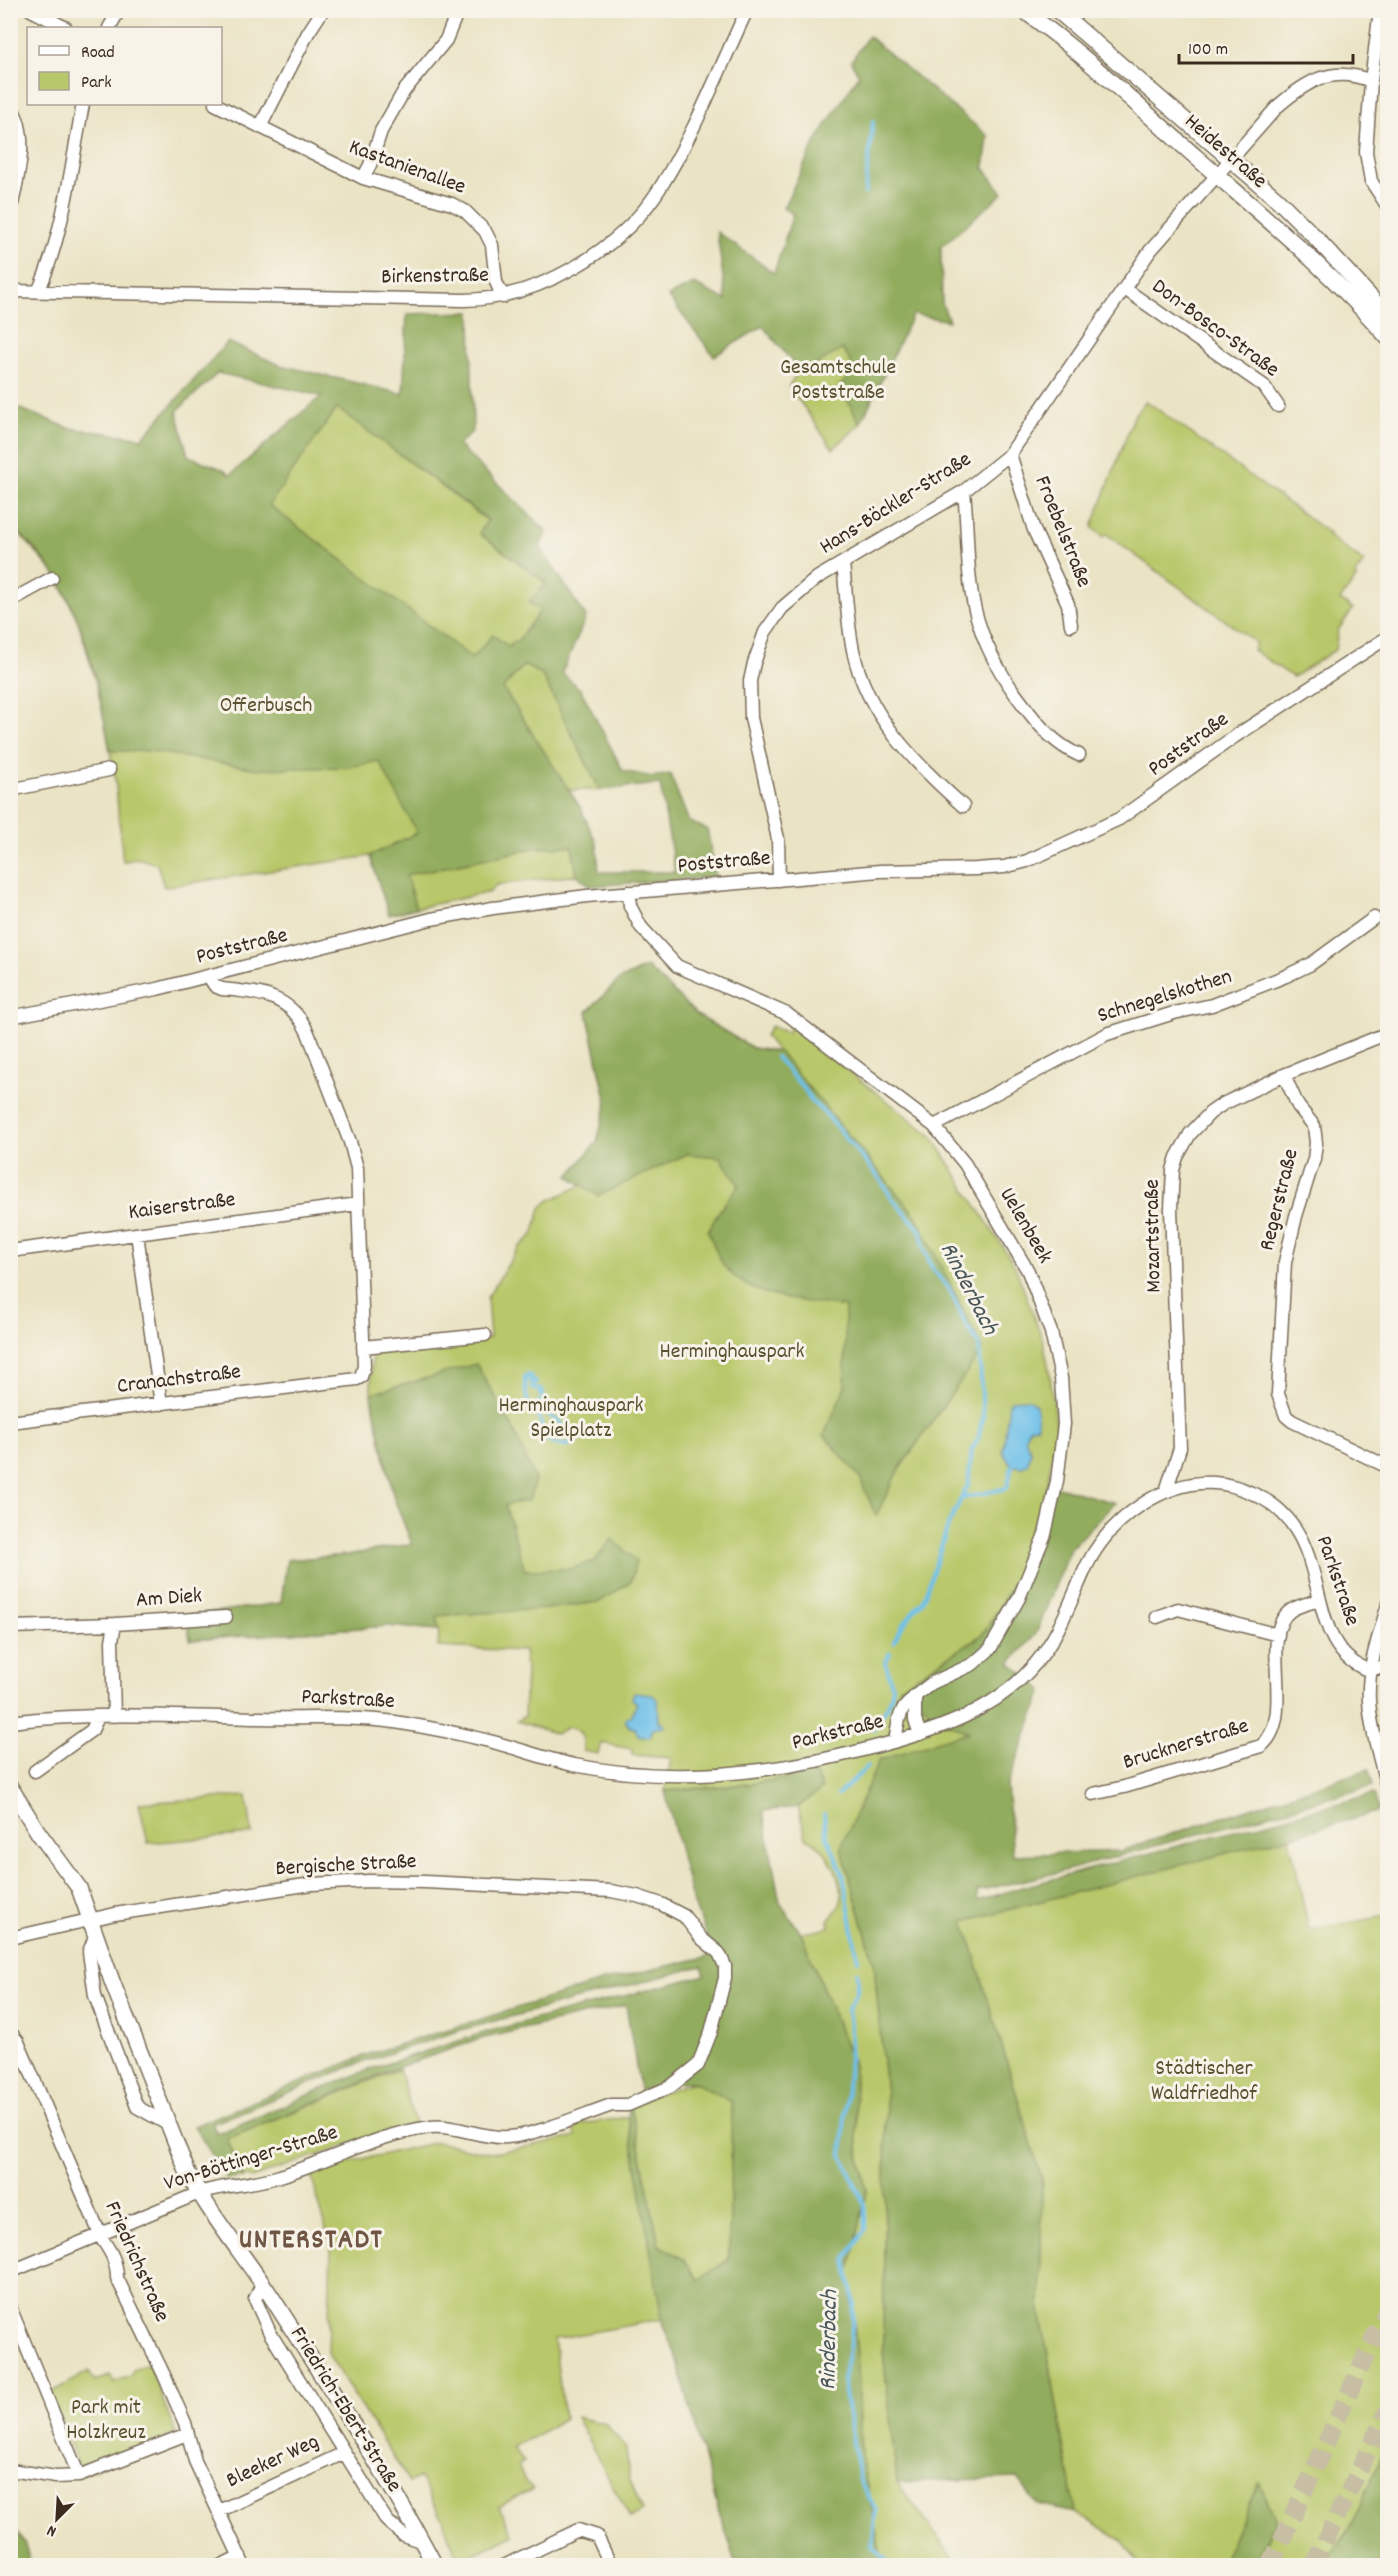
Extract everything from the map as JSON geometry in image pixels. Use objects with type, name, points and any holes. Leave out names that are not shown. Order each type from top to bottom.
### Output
[{"type":"main road","name":"Heidestraße","points":[[1023,10],[1218,176],[1364,310],[1388,338]]},
{"type":"main road","name":"Heidestraße","points":[[1057,10],[1307,229],[1388,316]]},
{"type":"main road","name":"Friedrich-Ebert-Straße","points":[[10,1787],[38,1832],[79,1888],[169,2125],[199,2193],[262,2284],[423,2542],[435,2565]]},
{"type":"street","points":[[31,10],[64,27]]},
{"type":"street","points":[[110,27],[119,10]]},
{"type":"street","points":[[260,126],[308,33],[323,10]]},
{"type":"street","points":[[363,178],[370,165],[381,131],[404,91],[446,40],[458,10]]},
{"type":"street","name":"Birkenstraße","points":[[10,291],[487,300],[538,285],[587,260],[609,244],[659,190],[675,164],[747,10]]},
{"type":"street","points":[[1380,10],[1383,30],[1371,81],[1366,162],[1375,191],[1388,207]]},
{"type":"street","name":"Hans-Böckler-Straße","points":[[778,880],[778,839],[751,718],[750,681],[765,632],[782,608],[810,583],[964,491],[1010,454],[1150,251],[1278,106],[1296,91],[1316,79],[1354,75],[1371,81]]},
{"type":"street","points":[[38,292],[55,247],[83,105]]},
{"type":"street","name":"Kastanienallee","points":[[217,105],[363,178],[452,204],[465,211],[485,231],[492,244],[496,282],[503,297]]},
{"type":"street","points":[[10,106],[16,114],[21,150],[10,214]]},
{"type":"street","name":"Don-Bosco-Straße","points":[[1125,289],[1264,386],[1278,405]]},
{"type":"street","name":"Froebelstraße","points":[[1010,454],[1034,530],[1068,604],[1071,626]]},
{"type":"street","points":[[964,491],[975,609],[988,648],[1009,687],[1029,712],[1050,736],[1065,748],[1079,755]]},
{"type":"street","points":[[843,563],[850,635],[863,685],[902,746],[963,806]]},
{"type":"street","points":[[10,601],[52,578]]},
{"type":"street","name":"Poststraße","points":[[10,1017],[209,977],[431,919],[513,905],[629,892],[880,871],[1004,867],[1054,850],[1119,819],[1233,737],[1388,638]]},
{"type":"street","points":[[10,790],[109,770]]},
{"type":"street","name":"Uelenbeek","points":[[629,892],[630,906],[641,927],[653,943],[677,966],[787,1014],[933,1126],[965,1164],[1028,1271],[1051,1332],[1061,1378],[1064,1424],[1057,1481],[1045,1534],[1019,1598],[998,1638],[973,1664],[944,1676],[915,1696],[903,1708],[895,1741]]},
{"type":"street","name":"Schnegelskothen","points":[[933,1126],[1107,1034],[1174,1013],[1212,1005],[1286,976],[1311,964],[1363,929],[1374,918]]},
{"type":"street","points":[[209,977],[215,986],[277,998],[288,1005],[304,1024],[351,1142],[357,1168],[363,1347],[485,1335]]},
{"type":"street","name":"Mozartstraße","points":[[1166,1491],[1180,1448],[1172,1209],[1173,1170],[1190,1134],[1210,1113],[1223,1104],[1284,1075],[1388,1033]]},
{"type":"street","name":"Regerstraße","points":[[1284,1075],[1298,1106],[1314,1126],[1316,1143],[1314,1159],[1296,1216],[1285,1262],[1278,1394],[1286,1416],[1300,1426],[1388,1467]]},
{"type":"street","name":"Kaiserstraße","points":[[10,1251],[358,1204]]},
{"type":"street","points":[[138,1233],[161,1404]]},
{"type":"street","name":"Cranachstraße","points":[[10,1422],[353,1380],[362,1377],[363,1347]]},
{"type":"street","name":"Parkstraße","points":[[10,1722],[114,1716],[390,1722],[489,1741],[571,1764],[652,1775],[682,1776],[764,1771],[825,1760],[920,1734],[970,1714],[1005,1694],[1034,1666],[1052,1642],[1089,1562],[1105,1538],[1126,1516],[1166,1491],[1198,1484],[1230,1485],[1264,1498],[1277,1507],[1291,1521],[1302,1538],[1310,1558],[1327,1627],[1340,1650],[1358,1667],[1388,1670]]},
{"type":"street","name":"Brucknerstraße","points":[[1093,1794],[1261,1746],[1269,1740],[1275,1726],[1278,1635],[1282,1620],[1289,1611],[1320,1600]]},
{"type":"street","points":[[1388,1605],[1372,1669],[1369,1699],[1373,1733],[1388,1792]]},
{"type":"street","points":[[1157,1617],[1178,1609],[1278,1635]]},
{"type":"street","name":"Am Diek","points":[[10,1627],[115,1624],[226,1617]]},
{"type":"street","name":"Am Diek","points":[[114,1716],[112,1641],[115,1624]]},
{"type":"street","points":[[915,1696],[915,1720],[920,1734]]},
{"type":"street","points":[[35,1771],[92,1730],[98,1716]]},
{"type":"street","name":"Bergische Straße","points":[[10,1938],[93,1927],[115,1914],[312,1884],[369,1881],[612,1891],[661,1904],[684,1916]]},
{"type":"street","name":"Von-Böttinger-Straße","points":[[10,2272],[199,2193],[218,2187],[250,2184],[282,2176],[386,2137],[433,2127],[494,2137],[519,2136],[612,2105],[628,2105],[670,2087],[698,2065],[711,2032],[725,1966],[719,1953],[701,1938],[684,1916]]},
{"type":"street","points":[[93,1927],[89,1952],[95,1996],[137,2107],[169,2125]]},
{"type":"street","name":"Friedrichstraße","points":[[10,2032],[18,2042],[100,2233],[112,2253],[117,2267],[117,2278],[164,2375],[185,2423],[195,2461],[242,2561]]},
{"type":"street","name":"Friedrich-Ebert-Straße","points":[[262,2284],[255,2299],[270,2333],[387,2521],[403,2535],[423,2542]]},
{"type":"street","points":[[10,2307],[79,2476]]},
{"type":"street","points":[[10,2470],[56,2477],[79,2476],[187,2434]]},
{"type":"street","name":"Bleeker Weg","points":[[219,2511],[344,2452]]},
{"type":"street","points":[[504,2565],[578,2530],[597,2536],[611,2565]]},
{"type":"street","points":[[220,2565],[242,2561]]},
{"type":"green space","points":[[868,36],[988,136],[984,168],[1003,193],[941,247],[942,303],[949,321],[913,314],[860,424],[840,386],[855,370],[843,349],[801,373],[763,326],[714,356],[668,296],[694,284],[726,300],[717,232],[774,273],[793,214],[783,208],[817,139],[859,75],[851,62]]},
{"type":"green space","name":"Offerbusch","points":[[471,312],[473,431],[458,445],[547,532],[540,547],[586,617],[562,673],[581,690],[623,771],[652,777],[670,774],[689,822],[707,829],[716,877],[591,886],[577,875],[572,846],[535,848],[406,875],[416,908],[389,915],[370,856],[417,833],[379,761],[349,767],[257,769],[150,751],[110,751],[91,660],[67,596],[41,555],[11,524],[10,405],[69,428],[142,438],[228,342],[280,365],[403,394],[407,314]],"holes":[[[218,373],[321,396],[230,475],[224,470],[188,456],[177,411]],[[337,408],[488,520],[479,533],[546,583],[529,602],[540,611],[517,642],[514,641],[509,647],[493,635],[472,658],[269,505]],[[524,665],[542,675],[600,790],[660,784],[675,872],[599,872],[597,844],[580,807],[503,688]]]},
{"type":"green space","name":"Gesamtschule Poststraße","points":[[833,312],[887,369],[860,424],[833,449],[789,386]]},
{"type":"green space","points":[[1146,401],[1329,533],[1327,535],[1364,562],[1355,575],[1357,577],[1340,600],[1353,609],[1338,630],[1335,650],[1293,677],[1253,650],[1256,643],[1106,534],[1103,537],[1092,527],[1135,414]]},
{"type":"green space","name":"Offerbusch","points":[[10,405],[69,428],[143,438],[224,470],[268,505],[337,408],[488,521],[479,533],[546,583],[541,611],[516,643],[542,675],[600,790],[571,790],[565,786],[502,688],[417,833],[370,856],[164,887],[157,864],[137,858],[123,862],[115,776],[99,693],[78,621],[56,575],[11,524]]},
{"type":"green space","points":[[572,846],[577,875],[496,885],[490,892],[416,908],[405,875],[535,848]]},
{"type":"green space","name":"Herminghauspark","points":[[647,967],[697,1015],[753,1048],[778,1052],[765,1036],[771,1026],[788,1033],[789,1025],[932,1136],[1015,1266],[1043,1341],[1049,1369],[1057,1427],[1038,1535],[997,1612],[982,1635],[899,1688],[927,1708],[934,1718],[969,1732],[841,1847],[874,1963],[886,2094],[883,2350],[897,2482],[958,2565],[883,2565],[861,2456],[858,2365],[849,2272],[867,2191],[858,2150],[854,2066],[801,1933],[829,1927],[828,1920],[842,1899],[839,1879],[831,1862],[820,1847],[806,1838],[798,1807],[822,1789],[815,1773],[750,1784],[665,1791],[671,1758],[632,1755],[632,1749],[601,1743],[598,1754],[583,1751],[582,1738],[576,1730],[568,1727],[556,1734],[517,1721],[524,1716],[526,1669],[524,1651],[438,1647],[439,1630],[387,1626],[190,1640],[187,1616],[281,1603],[287,1560],[348,1555],[412,1544],[394,1498],[371,1394],[372,1352],[490,1338],[487,1298],[519,1247],[533,1235],[541,1208],[548,1201],[582,1185],[569,1176],[597,1142],[607,1103],[587,1012],[619,980]]},
{"type":"green space","points":[[647,967],[697,1015],[752,1048],[779,1052],[916,1216],[983,1349],[898,1471],[876,1516],[859,1476],[824,1435],[845,1387],[845,1307],[764,1293],[736,1278],[724,1266],[708,1231],[739,1185],[720,1157],[687,1154],[598,1196],[569,1176],[597,1142],[607,1103],[587,1012],[619,980]]},
{"type":"green space","points":[[476,1364],[511,1424],[535,1480],[529,1500],[505,1505],[525,1570],[570,1569],[594,1561],[612,1539],[636,1561],[631,1582],[599,1602],[547,1609],[437,1616],[439,1630],[387,1626],[190,1640],[187,1616],[281,1603],[287,1560],[348,1555],[412,1544],[394,1498],[371,1394]]},
{"type":"green space","points":[[1047,1484],[1115,1503],[1070,1549],[1036,1634],[1010,1663],[1043,1690],[1007,1786],[1013,1855],[1120,1851],[1369,1769],[1373,1786],[1060,1872],[977,1891],[978,1901],[1019,1888],[1374,1794],[1379,1811],[1289,1837],[964,1921],[1042,2179],[1040,2311],[1076,2513],[1038,2505],[1017,2478],[897,2482],[883,2350],[886,2094],[874,1963],[841,1847],[879,1760],[968,1732],[934,1718],[927,1708],[899,1688],[982,1635],[1038,1536]]},
{"type":"green space","points":[[815,1773],[822,1789],[798,1807],[763,1811],[780,1903],[801,1933],[854,2066],[858,2150],[867,2191],[849,2272],[858,2365],[861,2456],[883,2565],[737,2565],[718,2509],[675,2353],[663,2326],[628,2117],[630,2102],[659,2245],[685,2260],[698,2280],[729,2259],[732,2102],[694,2082],[676,2082],[640,2090],[626,2005],[480,2039],[399,2067],[227,2139],[243,2178],[227,2179],[194,2126],[366,2055],[600,1982],[714,1955],[691,1896],[665,1791],[750,1784]],"holes":[[[702,1966],[705,1975],[490,2031],[367,2070],[217,2134],[212,2124],[360,2063],[461,2030]]]},
{"type":"green space","points":[[247,1796],[252,1834],[148,1843],[139,1803]]},
{"type":"green space","name":"Städtischer Waldfriedhof","points":[[1289,1837],[1309,1930],[1387,1916],[1387,2444],[1352,2525],[1322,2565],[1254,2565],[1276,2520],[1259,2482],[1221,2565],[1140,2565],[1122,2541],[1076,2513],[1040,2311],[1042,2179],[964,1921]]},
{"type":"green space","points":[[399,2069],[415,2124],[251,2178],[244,2177],[227,2139]]},
{"type":"green space","points":[[694,2082],[732,2102],[729,2259],[698,2280],[685,2260],[659,2245],[630,2102]]},
{"type":"green space","points":[[628,2117],[663,2319],[554,2339],[564,2418],[534,2437],[512,2447],[524,2462],[518,2465],[525,2481],[533,2489],[499,2506],[513,2535],[460,2561],[444,2522],[419,2477],[409,2482],[328,2354],[331,2247],[310,2171],[437,2142],[490,2153],[499,2152],[576,2137],[574,2125]]},
{"type":"green space","name":"Park mit Holzkreuz","points":[[149,2364],[176,2434],[82,2475],[50,2393],[89,2371],[95,2382],[110,2375],[114,2382],[131,2376],[133,2370]]},
{"type":"green space","points":[[576,2417],[606,2424],[626,2448],[629,2478],[643,2511],[630,2518]]},
{"type":"green space","points":[[1387,2444],[1387,2565],[1322,2565],[1352,2525]]},
{"type":"green space","points":[[1259,2482],[1276,2520],[1254,2565],[1221,2565]]},
{"type":"green space","points":[[11,2523],[24,2542],[31,2565],[11,2565]]},
{"type":"water","points":[[1028,1399],[1036,1405],[1038,1426],[1030,1427],[1026,1434],[1026,1442],[1031,1451],[1028,1463],[1022,1467],[1012,1466],[1003,1452],[1009,1404],[1012,1400]]},
{"type":"water","points":[[634,1692],[651,1694],[658,1700],[659,1723],[663,1723],[665,1727],[653,1729],[650,1737],[638,1735],[635,1728],[629,1727],[626,1723],[626,1718],[631,1717],[637,1703],[632,1699]]},
{"type":"waterway","name":"Rinderbach","points":[[865,193],[873,121]]},
{"type":"waterway","name":"Rinderbach","points":[[776,1057],[806,1091],[812,1102],[826,1114],[921,1231],[924,1249],[933,1270],[949,1288],[966,1325],[979,1344],[983,1416],[978,1439],[972,1449],[968,1485],[949,1523],[923,1601],[907,1620],[894,1642]]},
{"type":"waterway","points":[[576,1438],[543,1409],[539,1402],[544,1398],[540,1394],[543,1393],[541,1389],[533,1389],[532,1386],[536,1382],[530,1381],[531,1376],[527,1375],[525,1381],[528,1402],[540,1419],[542,1430],[549,1441],[566,1445],[575,1443],[577,1440]]},
{"type":"waterway","points":[[963,1498],[1007,1488],[1012,1466]]},
{"type":"waterway","name":"Rinderbach","points":[[873,1729],[891,1698],[892,1684],[885,1663],[890,1653]]},
{"type":"waterway","name":"Rinderbach","points":[[838,1795],[868,1766]]},
{"type":"waterway","name":"Rinderbach","points":[[824,1814],[826,1834],[843,1874],[858,1960]]},
{"type":"waterway","name":"Rinderbach","points":[[857,1972],[857,1992],[848,2009],[851,2034],[842,2155],[865,2206],[865,2229],[846,2259],[854,2304],[851,2338],[843,2380],[859,2479],[876,2510],[872,2546],[891,2566]]},
{"type":"tunnel","points":[[1270,2566],[1388,2307]]},
{"type":"tunnel","points":[[1313,2566],[1388,2410]]},
{"type":"district","name":"UNTERSTADT","points":[[311,2242]]},
{"type":"park label","name":"Herminghauspark Spielplatz","points":[[571,1418]]}]
